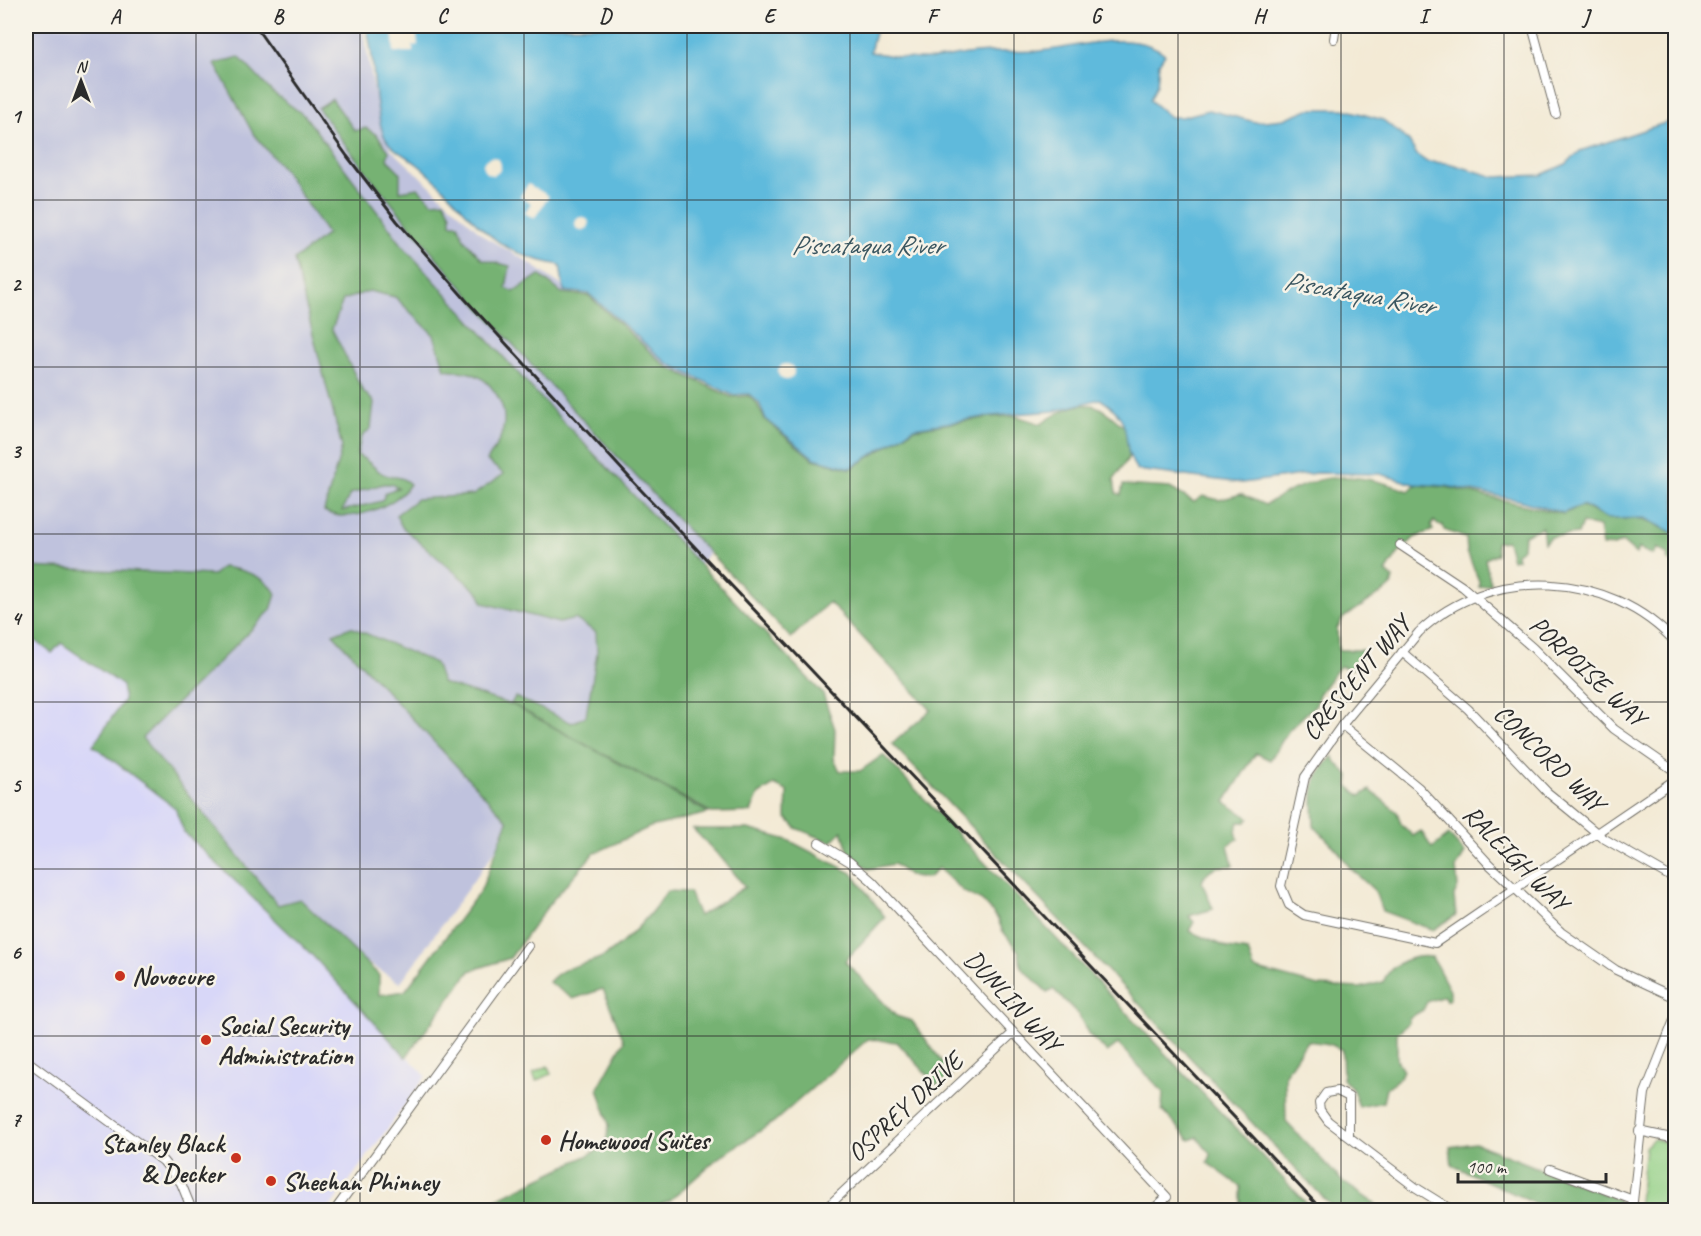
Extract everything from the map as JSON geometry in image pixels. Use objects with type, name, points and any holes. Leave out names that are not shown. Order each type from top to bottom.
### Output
[{"type":"street","points":[[1334,39],[1336,26]]},
{"type":"street","points":[[1532,26],[1556,114]]},
{"type":"street","name":"PORPOISE WAY","points":[[1400,545],[1475,597],[1533,648],[1614,729],[1676,772]]},
{"type":"street","name":"CRESCENT WAY","points":[[1515,888],[1435,943],[1304,915],[1289,905],[1282,893],[1281,880],[1305,777],[1342,725],[1427,623],[1475,597],[1526,584],[1575,586],[1617,601],[1643,614],[1676,643]]},
{"type":"street","name":"CONCORD WAY","points":[[1402,652],[1468,708],[1547,792],[1595,832],[1676,880]]},
{"type":"street","name":"RALEIGH WAY","points":[[1342,725],[1418,788],[1515,888],[1584,949],[1616,970],[1676,998]]},
{"type":"street","points":[[1515,888],[1676,779]]},
{"type":"street","name":"DUNLIN WAY","points":[[819,843],[850,862],[872,881],[1167,1197],[1152,1210]]},
{"type":"street","points":[[335,1210],[528,946]]},
{"type":"street","points":[[1632,1210],[1645,1092],[1676,1015]]},
{"type":"street","name":"OSPREY DRIVE","points":[[824,1210],[1013,1033]]},
{"type":"street","points":[[26,1060],[163,1161],[181,1183],[192,1210]]},
{"type":"street","points":[[1349,1135],[1349,1097],[1344,1093],[1331,1091],[1322,1097],[1320,1110],[1337,1130],[1349,1135],[1414,1187],[1452,1210]]},
{"type":"street","points":[[1640,1131],[1676,1139]]},
{"type":"street","points":[[1550,1169],[1633,1200]]},
{"type":"shaded area","points":[[26,26],[362,26],[382,132],[392,150],[485,237],[525,260],[788,442],[400,983],[274,905],[127,738],[152,697],[26,616]]},
{"type":"shaded area","points":[[26,634],[52,653],[60,643],[122,685],[124,700],[94,745],[175,808],[184,832],[311,954],[426,1076],[328,1210],[26,1210]]},
{"type":"green space","points":[[239,57],[271,91],[305,116],[403,246],[537,394],[823,694],[835,729],[834,759],[840,771],[860,771],[883,755],[1313,1210],[1245,1210],[1241,1203],[1241,1187],[1212,1166],[1208,1162],[1211,1155],[1197,1137],[1190,1140],[1162,1110],[1163,1092],[1118,1044],[1107,1052],[1089,1035],[1078,1014],[1053,989],[1047,992],[1021,967],[1019,952],[1002,930],[998,919],[982,901],[964,892],[938,868],[929,878],[910,876],[894,864],[868,869],[849,853],[842,831],[831,842],[796,828],[786,817],[787,791],[774,785],[759,794],[751,812],[712,813],[511,704],[515,697],[572,723],[586,716],[597,653],[596,632],[575,619],[559,623],[483,603],[480,594],[402,527],[396,515],[417,499],[473,495],[504,474],[487,461],[502,433],[504,416],[496,394],[480,377],[445,369],[434,335],[395,297],[369,291],[343,300],[332,329],[363,391],[374,402],[371,428],[361,438],[357,455],[380,472],[410,484],[394,500],[358,515],[334,515],[324,511],[342,447],[294,260],[327,234],[284,170],[254,135],[215,64]],"holes":[[[383,484],[391,484],[398,488],[386,492],[382,501],[342,511],[350,494]]]},
{"type":"green space","points":[[332,99],[355,131],[366,128],[377,135],[389,151],[387,159],[400,172],[400,191],[418,188],[432,202],[444,201],[451,214],[451,224],[458,224],[464,239],[482,259],[510,266],[506,288],[514,292],[539,275],[562,293],[589,296],[666,366],[731,397],[749,396],[757,404],[765,420],[813,459],[851,469],[914,429],[991,417],[1016,416],[1041,424],[1068,409],[1091,405],[1098,407],[1125,427],[1129,457],[1114,479],[1116,493],[1121,495],[1123,485],[1170,488],[1194,502],[1203,496],[1219,500],[1241,494],[1265,505],[1284,494],[1318,480],[1351,477],[1369,479],[1409,491],[1415,485],[1446,487],[1563,514],[1582,506],[1606,519],[1643,519],[1675,534],[1675,566],[1667,560],[1669,555],[1657,548],[1653,555],[1638,548],[1636,554],[1622,542],[1614,546],[1602,546],[1599,527],[1582,523],[1578,534],[1550,537],[1544,543],[1542,527],[1524,535],[1523,548],[1516,553],[1517,559],[1512,560],[1507,541],[1496,542],[1497,554],[1485,559],[1491,584],[1479,587],[1479,581],[1467,552],[1466,538],[1444,530],[1443,525],[1438,525],[1434,521],[1431,526],[1433,530],[1414,538],[1397,555],[1386,572],[1393,578],[1391,587],[1343,618],[1337,628],[1338,650],[1362,650],[1364,655],[1353,669],[1340,666],[1319,694],[1316,704],[1289,730],[1270,760],[1256,753],[1225,802],[1249,818],[1246,822],[1239,822],[1236,831],[1238,839],[1228,845],[1233,866],[1214,868],[1204,877],[1202,882],[1213,909],[1189,916],[1194,922],[1189,931],[1228,948],[1248,951],[1254,969],[1319,986],[1360,988],[1383,982],[1391,970],[1403,961],[1424,956],[1432,957],[1450,991],[1450,998],[1446,1001],[1444,996],[1427,1002],[1423,1010],[1409,1018],[1409,1023],[1397,1033],[1397,1060],[1403,1070],[1400,1077],[1386,1089],[1383,1102],[1359,1107],[1353,1090],[1343,1079],[1342,1050],[1330,1044],[1307,1041],[1285,1074],[1286,1122],[1342,1181],[1384,1210],[1335,1210],[892,744],[931,710],[829,602],[791,638],[607,446],[486,315],[372,179],[318,108]]},
{"type":"green space","points":[[26,567],[213,575],[222,567],[253,574],[272,588],[276,594],[271,610],[142,738],[278,905],[300,899],[379,975],[379,995],[405,991],[481,890],[508,821],[333,634],[351,627],[435,663],[442,683],[515,706],[709,813],[650,827],[593,854],[550,903],[510,958],[470,971],[406,1057],[311,954],[184,832],[175,808],[93,745],[124,700],[122,685],[61,643],[52,653],[26,634]]},
{"type":"green space","points":[[1333,756],[1337,764],[1349,775],[1348,786],[1360,796],[1370,790],[1397,812],[1401,824],[1413,836],[1421,831],[1432,848],[1449,835],[1465,853],[1456,868],[1458,887],[1454,896],[1456,915],[1433,930],[1382,911],[1375,891],[1350,868],[1339,852],[1314,826],[1314,788],[1319,773]]},
{"type":"green space","points":[[693,829],[748,829],[788,840],[852,873],[885,917],[845,961],[896,1016],[912,1021],[952,1075],[937,1085],[897,1042],[868,1039],[774,1122],[718,1158],[669,1201],[643,1210],[474,1210],[605,1147],[609,1125],[598,1088],[624,1041],[603,989],[573,999],[549,982],[562,971],[599,959],[614,949],[640,926],[667,891],[689,892],[699,916],[745,887],[727,864]]},
{"type":"green space","points":[[548,1066],[551,1074],[536,1081],[533,1073]]},
{"type":"green space","points":[[1653,1139],[1675,1145],[1675,1207],[1671,1210],[1638,1210],[1645,1147]]},
{"type":"green space","points":[[1475,1143],[1619,1200],[1618,1210],[1549,1210],[1452,1165],[1450,1147]]},
{"type":"water","name":"Piscataqua River","points":[[366,26],[877,26],[870,52],[926,59],[983,52],[1039,51],[1104,42],[1137,42],[1152,46],[1165,54],[1159,63],[1157,84],[1150,100],[1170,117],[1182,117],[1209,110],[1255,122],[1284,119],[1308,109],[1344,109],[1383,120],[1408,140],[1417,155],[1427,162],[1448,163],[1495,177],[1541,175],[1566,164],[1580,151],[1668,122],[1671,127],[1676,127],[1675,534],[1645,518],[1607,519],[1583,505],[1563,513],[1518,500],[1446,486],[1414,484],[1380,474],[1316,473],[1242,483],[1137,470],[1128,450],[1124,425],[1112,408],[1100,399],[1054,411],[991,416],[914,428],[851,468],[814,458],[766,419],[759,403],[749,394],[732,395],[667,363],[589,294],[564,291],[560,265],[533,259],[494,239],[436,180],[396,150],[388,142],[382,130]]},
{"type":"pier","points":[[392,26],[411,26],[416,29],[418,45],[413,46],[413,52],[394,52]]},
{"type":"pier","points":[[492,157],[498,160],[501,166],[498,172],[492,175],[486,172],[483,166],[486,160]]},
{"type":"pier","points":[[528,184],[549,196],[534,219],[525,213],[531,203],[520,197]]},
{"type":"pier","points":[[579,217],[585,217],[589,224],[585,231],[579,231],[575,227],[575,221]]},
{"type":"pier","points":[[786,364],[794,372],[786,380],[778,372]]},
{"type":"railway","points":[[255,26],[347,156],[397,221],[465,299],[640,489],[1322,1210]]},
{"type":"place","name":"Novocure","points":[[120,976]]},
{"type":"place","name":"Social Security Administration","points":[[206,1040]]},
{"type":"place","name":"Homewood Suites","points":[[546,1140]]},
{"type":"place","name":"Stanley Black & Decker","points":[[236,1158]]},
{"type":"place","name":"Sheehan Phinney","points":[[271,1181]]}]
